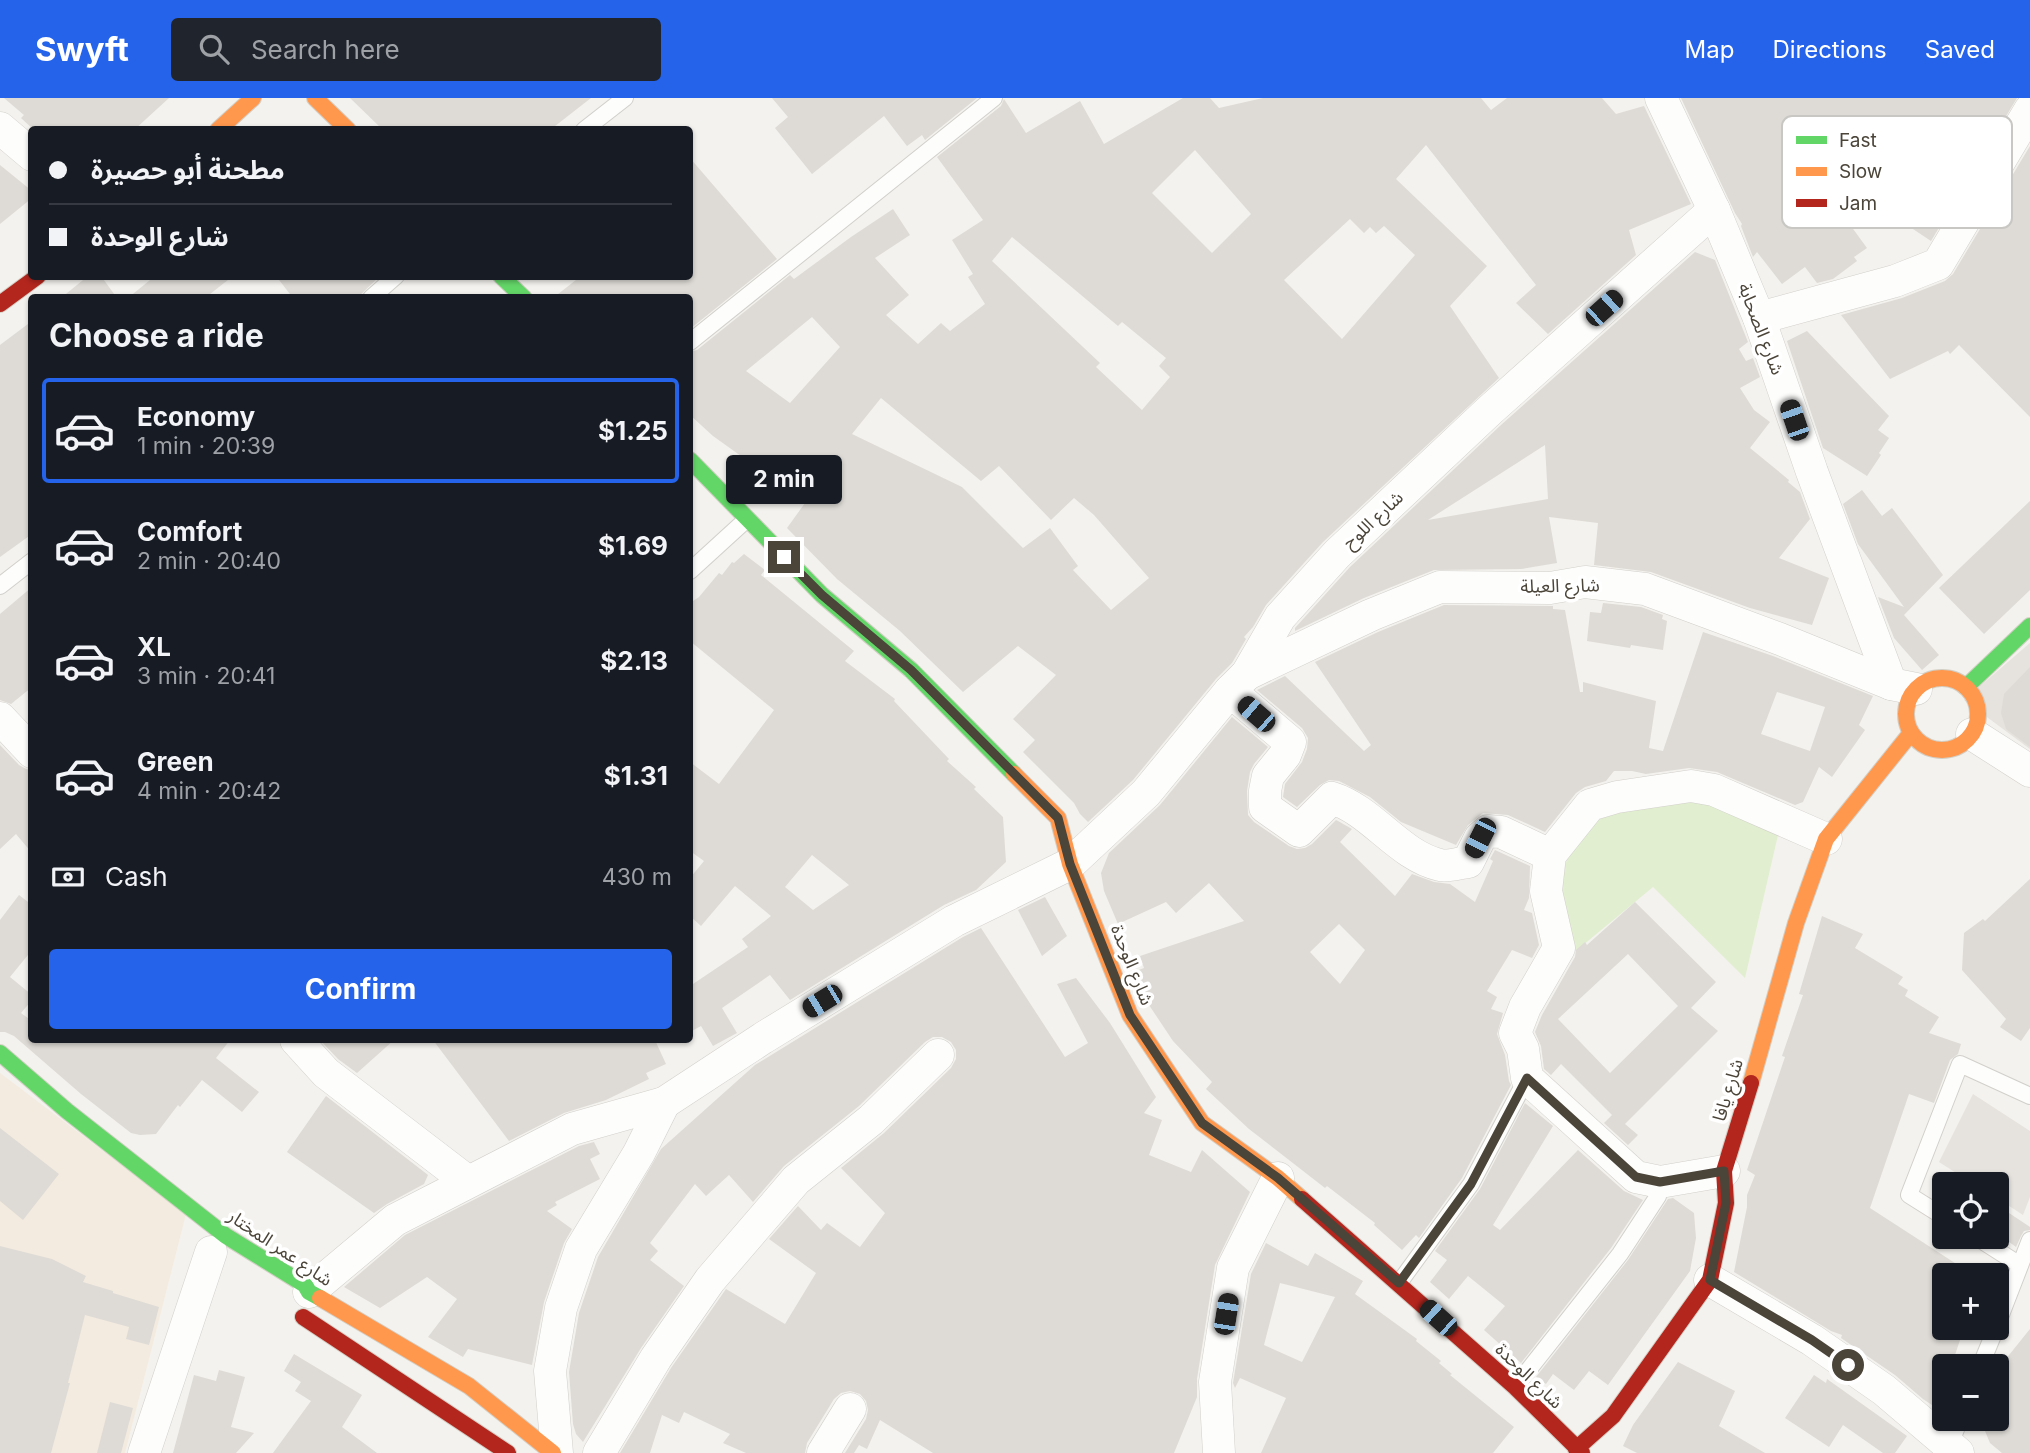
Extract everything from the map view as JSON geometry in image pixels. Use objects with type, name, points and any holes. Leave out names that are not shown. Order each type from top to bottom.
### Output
[{"type":"main road","points":[[222,126],[253,98]]},
{"type":"main road","points":[[315,98],[344,126]]},
{"type":"main road","points":[[0,304],[33,280]]},
{"type":"main road","points":[[505,280],[520,294]]},
{"type":"main road","name":"شارع الوحدة","points":[[693,463],[822,595],[911,670],[1058,818],[1070,864],[1130,1015],[1202,1123],[1278,1178],[1399,1283],[1515,1387],[1577,1452]]},
{"type":"main road","points":[[1966,687],[2030,626]]},
{"type":"main road","points":[[1940,678],[1954,680],[1966,687],[1977,704],[1976,724],[1972,734],[1964,743],[1941,750],[1919,742],[1906,722],[1909,699],[1903,686],[1940,678]]},
{"type":"main road","name":"شارع يافا","points":[[1577,1452],[1614,1416],[1710,1280],[1726,1203],[1724,1171],[1796,923],[1825,839],[1911,733]]},
{"type":"main road","name":"شارع عمر المختار","points":[[0,1053],[68,1111],[226,1236],[304,1285],[301,1301]]},
{"type":"main road","name":"شارع عمر المختار","points":[[301,1301],[508,1453]]},
{"type":"main road","name":"شارع عمر المختار","points":[[301,1301],[470,1386],[555,1453]]},
{"type":"street","name":"شارع الصحابة","points":[[1661,98],[1714,210],[1759,318],[1812,471],[1903,686]]},
{"type":"street","points":[[2012,140],[2030,110]]},
{"type":"street","points":[[0,128],[28,152]]},
{"type":"street","name":"شارع اللوح","points":[[664,1103],[763,1038],[954,921],[1070,864],[1146,793],[1238,683],[1280,617],[1337,554],[1489,411],[1714,210]]},
{"type":"street","points":[[1759,318],[1895,281],[1938,264],[1960,228]]},
{"type":"street","name":"شارع العيلة","points":[[1238,683],[1371,615],[1440,587],[1550,588],[1585,582],[1645,589],[1903,686]]},
{"type":"street","points":[[1238,683],[1290,742],[1285,755],[1268,776],[1265,807],[1299,831],[1332,798],[1347,803],[1418,856],[1443,866],[1468,862],[1480,838],[1489,831],[1501,832],[1550,855]]},
{"type":"street","points":[[0,718],[28,748]]},
{"type":"street","points":[[1972,734],[2030,771]]},
{"type":"street","points":[[1724,1171],[1660,1182],[1636,1177],[1527,1078],[1523,1049],[1515,1033],[1525,1007],[1559,948],[1546,891],[1550,855],[1590,806],[1617,797],[1691,786],[1714,790],[1825,839]]},
{"type":"street","points":[[299,1043],[326,1073],[467,1181]]},
{"type":"street","points":[[599,1453],[656,1359],[710,1280],[796,1180],[871,1120],[937,1055]]},
{"type":"street","points":[[301,1301],[395,1220],[572,1129],[664,1103]]},
{"type":"street","points":[[555,1453],[550,1371],[561,1308],[581,1249],[639,1153],[664,1103]]},
{"type":"street","points":[[1219,1453],[1214,1382],[1233,1268],[1278,1178]]},
{"type":"street","points":[[144,1453],[211,1251]]},
{"type":"street","points":[[1710,1280],[1812,1340],[1956,1440]]},
{"type":"street","points":[[823,1453],[850,1409]]},
{"type":"lane","points":[[589,126],[625,98]]},
{"type":"lane","points":[[693,340],[994,98]]},
{"type":"lane","points":[[376,294],[391,280]]},
{"type":"lane","points":[[693,568],[747,519]]},
{"type":"lane","points":[[0,586],[28,564]]},
{"type":"lane","points":[[1932,1209],[1909,1195],[1960,1064],[2030,1096]]},
{"type":"lane","points":[[1399,1283],[1471,1184],[1527,1078]]},
{"type":"lane","points":[[1515,1387],[1620,1254],[1658,1196],[1660,1182]]},
{"type":"lane","points":[[2009,1293],[2030,1240]]},
{"type":"lane","points":[[1995,1249],[2020,1265]]},
{"type":"shaded area","points":[[2030,643],[2030,749],[1964,700]]},
{"type":"shaded area","points":[[0,1073],[186,1214],[125,1453],[0,1453]]},
{"type":"shaded area","points":[[1973,1094],[2030,1131],[2030,1197],[2023,1215],[2009,1206],[2009,1172],[1955,1172],[1939,1162]]},
{"type":"green space","points":[[1693,794],[1778,835],[1745,978],[1653,887],[1571,955],[1560,880],[1574,840],[1609,808]]},
{"type":"building","points":[[4,98],[169,98],[138,126],[30,126],[21,118],[24,115]]},
{"type":"building","points":[[350,98],[591,98],[555,126],[379,126]]},
{"type":"building","points":[[772,98],[977,98],[925,140],[922,135],[907,146],[884,116],[812,174],[775,128],[788,117]]},
{"type":"building","points":[[1183,98],[1210,98],[1219,108],[1263,98],[1481,98],[1491,110],[1507,98],[1602,98],[1616,114],[1644,106],[1691,204],[1629,230],[1636,255],[1548,334],[1516,303],[1536,285],[1426,145],[1396,179],[1487,266],[1450,306],[1499,378],[1323,542],[1266,605],[1244,637],[1246,639],[1232,663],[1133,780],[1088,822],[1074,803],[1023,752],[1035,740],[1013,719],[1056,675],[1018,646],[963,692],[900,631],[837,579],[787,528],[805,503],[742,471],[748,461],[693,418],[693,351],[790,275],[794,279],[893,209],[910,235],[875,258],[909,295],[886,315],[918,344],[941,323],[950,331],[985,304],[968,277],[973,274],[952,240],[983,220],[937,157],[1001,106],[1004,99],[1026,133],[1080,101],[1104,144]],"holes":[[[1195,150],[1251,214],[1212,253],[1152,193]],[[1350,219],[1364,233],[1370,227],[1376,233],[1384,226],[1415,255],[1342,339],[1284,280]],[[1012,237],[1118,326],[1122,322],[1166,358],[1159,366],[1170,377],[1142,410],[1096,367],[1100,363],[992,261]],[[812,317],[840,347],[790,403],[746,371]],[[881,398],[981,481],[999,466],[1051,520],[1074,498],[1094,515],[1149,578],[1111,610],[1073,570],[1078,566],[1050,528],[1023,548],[962,487],[852,434]]]},
{"type":"building","points":[[1681,98],[2017,98],[2006,116],[1782,116],[1782,228],[1852,228],[1867,248],[1854,257],[1857,261],[1833,279],[1817,283],[1805,267],[1782,284],[1757,252],[1753,257],[1742,224]]},
{"type":"building","points":[[2030,146],[2030,417],[1959,345],[1950,354],[1948,351],[1890,379],[1841,315],[1902,298],[1945,281],[1953,274],[1981,228],[2012,228],[2012,176]]},
{"type":"building","points":[[693,161],[777,259],[693,327],[693,294],[558,294],[576,280],[693,280]]},
{"type":"building","points":[[0,165],[28,188],[28,201],[0,224]]},
{"type":"building","points":[[1911,228],[1939,228],[1931,241]]},
{"type":"building","points":[[1695,252],[1715,260],[1748,342],[1739,349],[1746,361],[1753,358],[1760,377],[1740,388],[1754,410],[1770,422],[1750,448],[1800,492],[1810,519],[1779,558],[1829,578],[1812,625],[1750,608],[1651,572],[1594,565],[1598,523],[1549,517],[1557,563],[1521,569],[1434,570],[1364,598],[1295,631],[1350,567],[1501,425]],"holes":[[[1545,445],[1548,499],[1428,520]]]},
{"type":"building","points":[[83,280],[104,280],[114,294],[66,294]]},
{"type":"building","points":[[150,280],[228,280],[210,294],[133,294]]},
{"type":"building","points":[[279,280],[376,280],[361,294],[290,294]]},
{"type":"building","points":[[28,324],[28,537],[0,557],[0,345]]},
{"type":"building","points":[[1807,331],[1889,416],[1878,430],[1889,438],[1867,476],[1823,448],[1787,341]]},
{"type":"building","points":[[1862,490],[1882,516],[1892,508],[1943,575],[1904,615],[1939,655],[1922,670],[1894,638],[1878,597],[1904,607],[1858,544],[1843,504]]},
{"type":"building","points":[[2030,501],[2030,590],[1984,634],[1939,588]]},
{"type":"building","points":[[744,554],[765,570],[761,575],[854,651],[845,661],[895,699],[949,759],[947,761],[976,787],[974,789],[1003,817],[1006,862],[976,890],[944,905],[790,1000],[770,975],[722,1008],[737,1033],[713,1046],[701,1026],[693,1030],[693,984],[748,947],[742,939],[771,916],[735,886],[701,926],[693,919],[693,874],[704,861],[693,853],[693,764],[719,784],[774,710],[693,643],[693,601],[719,573],[722,575],[732,562]],"holes":[[[812,855],[849,885],[813,910],[785,887]]]},
{"type":"building","points":[[28,590],[28,690],[11,704],[0,700],[0,614]]},
{"type":"building","points":[[1603,603],[1641,607],[1663,615],[1662,619],[1667,621],[1663,650],[1587,641],[1590,612],[1601,613]]},
{"type":"building","points":[[1444,605],[1553,606],[1553,609],[1565,610],[1580,692],[1583,692],[1583,682],[1656,701],[1649,748],[1663,751],[1703,632],[1773,656],[1873,696],[1859,725],[1865,730],[1832,777],[1819,767],[1803,802],[1795,805],[1717,772],[1689,768],[1646,774],[1614,771],[1606,781],[1585,787],[1576,793],[1545,832],[1508,815],[1483,813],[1468,825],[1456,845],[1401,822],[1370,797],[1339,781],[1329,780],[1320,785],[1297,807],[1283,797],[1285,784],[1302,762],[1308,738],[1302,728],[1257,690],[1285,676],[1364,751],[1371,745],[1315,662]],"holes":[[[1777,692],[1825,707],[1810,751],[1761,734]]]},
{"type":"building","points":[[2030,667],[2030,747],[2006,729],[2001,713],[2004,694]]},
{"type":"building","points":[[1232,717],[1268,747],[1250,772],[1247,791],[1248,815],[1289,846],[1305,848],[1336,820],[1352,829],[1340,842],[1395,896],[1412,874],[1434,882],[1450,884],[1475,902],[1495,850],[1530,866],[1529,898],[1524,910],[1532,913],[1539,945],[1532,958],[1512,950],[1487,991],[1497,997],[1491,1009],[1503,1013],[1497,1034],[1505,1055],[1511,1085],[1462,1178],[1419,1238],[1416,1235],[1402,1250],[1374,1225],[1375,1223],[1249,1129],[1206,1089],[1212,1082],[1173,1041],[1149,1005],[1136,971],[1144,968],[1140,956],[1244,921],[1209,883],[1176,913],[1166,902],[1118,924],[1104,891],[1101,873],[1109,853],[1160,805]],"holes":[[[1339,924],[1365,950],[1340,984],[1310,952]]]},
{"type":"building","points":[[0,745],[19,765],[28,769],[28,848],[16,834],[0,849]]},
{"type":"building","points":[[2030,879],[2030,1028],[2021,1041],[2000,1027],[2006,1019],[1962,970],[1964,933],[1983,919],[1985,921]]},
{"type":"building","points":[[19,895],[28,902],[28,955],[10,977],[28,992],[28,1005],[21,1013],[28,1018],[28,1043],[228,1043],[216,1058],[259,1092],[242,1112],[202,1080],[156,1134],[131,1133],[14,1036],[0,1032],[0,920]]},
{"type":"building","points":[[1045,897],[1067,936],[1042,956],[1018,910]]},
{"type":"building","points":[[1635,902],[1716,982],[1691,1008],[1718,1031],[1625,1124],[1638,1135],[1628,1145],[1604,1123],[1612,1115],[1561,1064],[1551,1075],[1544,1069],[1541,1046],[1535,1032],[1575,957],[1576,950],[1585,942],[1587,945]],"holes":[[[1628,954],[1678,1006],[1610,1073],[1558,1019]]]},
{"type":"building","points":[[1822,916],[1863,934],[1855,948],[1903,977],[1898,984],[1908,990],[1905,996],[1939,1017],[1929,1033],[1961,1044],[1958,1054],[1950,1060],[1934,1103],[1909,1094],[1870,1208],[1955,1263],[1932,1263],[1932,1340],[1960,1340],[1955,1354],[1932,1354],[1932,1405],[1895,1375],[1841,1338],[1842,1335],[1734,1272],[1747,1195],[1755,1175],[1747,1170],[1785,1057],[1782,1056],[1803,995],[1799,994]]},
{"type":"building","points":[[981,928],[1065,1057],[1088,1043],[1057,984],[1076,978],[1110,1023],[1156,1097],[1144,1113],[1162,1120],[1149,1155],[1191,1172],[1202,1150],[1250,1192],[1215,1265],[1197,1379],[1197,1397],[1174,1453],[933,1453],[880,1420],[867,1449],[859,1445],[854,1453],[845,1453],[866,1419],[868,1410],[866,1401],[860,1394],[850,1391],[841,1393],[834,1399],[807,1443],[805,1453],[746,1453],[723,1443],[730,1434],[684,1412],[679,1423],[662,1415],[650,1453],[620,1453],[671,1368],[726,1289],[785,1324],[816,1273],[769,1239],[798,1206],[821,1230],[827,1223],[860,1247],[885,1213],[841,1168],[884,1133],[951,1068],[956,1059],[956,1050],[951,1042],[942,1037],[933,1037],[925,1042],[859,1106],[784,1166],[753,1202],[729,1175],[706,1196],[695,1184],[650,1243],[658,1251],[650,1260],[684,1286],[641,1348],[583,1442],[576,1434],[573,1424],[569,1372],[579,1313],[598,1257],[661,1149],[755,1065]]},
{"type":"building","points":[[323,1043],[391,1043],[357,1073]]},
{"type":"building","points":[[435,1043],[656,1043],[666,1064],[646,1073],[649,1079],[606,1100],[564,1113],[509,1141]]},
{"type":"building","points":[[326,1096],[428,1175],[424,1184],[374,1213],[287,1152]]},
{"type":"building","points":[[1525,1103],[1553,1126],[1493,1225],[1500,1230],[1578,1150],[1624,1191],[1643,1200],[1611,1248],[1521,1363],[1484,1330],[1505,1306],[1468,1276],[1449,1299],[1430,1282],[1447,1260],[1435,1251],[1480,1189]]},
{"type":"building","points":[[0,1128],[59,1174],[23,1220],[0,1201]]},
{"type":"building","points":[[594,1142],[600,1154],[590,1159],[600,1179],[555,1202],[557,1205],[547,1211],[572,1229],[564,1243],[544,1302],[532,1365],[468,1349],[463,1357],[428,1337],[457,1299],[427,1277],[380,1308],[344,1287],[405,1235],[579,1146]]},
{"type":"building","points":[[1673,1198],[1694,1213],[1696,1238],[1690,1271],[1608,1385],[1589,1371],[1574,1390],[1553,1374],[1546,1384],[1536,1377],[1628,1260],[1668,1199]]},
{"type":"building","points":[[2009,1213],[2030,1227],[2030,1230],[2024,1231],[2016,1247],[2009,1242]]},
{"type":"building","points":[[1266,1243],[1308,1266],[1315,1253],[1363,1281],[1355,1294],[1417,1339],[1416,1341],[1441,1361],[1439,1363],[1452,1374],[1450,1375],[1514,1427],[1493,1453],[1261,1453],[1286,1398],[1240,1378],[1235,1388],[1233,1383],[1251,1274]],"holes":[[[1280,1283],[1335,1297],[1302,1362],[1264,1345]]]},
{"type":"building","points":[[0,1246],[52,1259],[86,1276],[83,1282],[159,1307],[149,1345],[126,1339],[129,1327],[85,1315],[51,1453],[0,1453]]},
{"type":"building","points":[[2030,1329],[2030,1453],[2002,1453],[1990,1443],[1985,1431],[2009,1431],[2009,1355]]},
{"type":"building","points":[[294,1354],[362,1395],[342,1427],[377,1453],[273,1453],[311,1401],[295,1391],[301,1382],[284,1371]]},
{"type":"building","points":[[1678,1362],[1735,1391],[1719,1426],[1765,1453],[1637,1453],[1623,1446],[1633,1425]]},
{"type":"building","points":[[219,1370],[245,1377],[231,1427],[254,1433],[236,1453],[173,1453],[194,1375],[216,1381]]},
{"type":"building","points":[[1814,1375],[1826,1383],[1827,1379],[1907,1436],[1895,1453],[1883,1453],[1843,1425],[1829,1447],[1785,1418]]},
{"type":"building","points":[[110,1402],[133,1408],[121,1453],[97,1453]]},
{"type":"traffic: fast","points":[[505,280],[520,294]]},
{"type":"traffic: fast","points":[[693,463],[822,595],[911,670],[1014,774]]},
{"type":"traffic: fast","points":[[1966,687],[2030,626]]},
{"type":"traffic: fast","points":[[0,1053],[67,1111],[226,1236],[305,1285],[309,1292],[320,1298]]},
{"type":"traffic: slow","points":[[222,126],[253,98]]},
{"type":"traffic: slow","points":[[315,98],[344,126]]},
{"type":"traffic: slow","points":[[1942,678],[1962,684],[1972,694],[1978,714],[1972,734],[1962,744],[1942,750],[1922,744],[1912,734],[1906,714],[1912,694],[1922,684],[1942,678]]},
{"type":"traffic: slow","points":[[1751,1083],[1796,923],[1826,839],[1911,733]]},
{"type":"traffic: slow","points":[[1014,774],[1058,818],[1070,864],[1130,1015],[1202,1123],[1278,1178],[1302,1199]]},
{"type":"traffic: slow","points":[[320,1298],[469,1386],[553,1453]]},
{"type":"traffic: jam","points":[[0,304],[33,280]]},
{"type":"traffic: jam","points":[[1576,1449],[1613,1416],[1710,1280],[1726,1203],[1724,1171],[1751,1083]]},
{"type":"traffic: jam","points":[[1302,1199],[1515,1387],[1582,1453]]},
{"type":"traffic: jam","points":[[303,1317],[508,1453]]},
{"type":"route","points":[[784,557],[822,595],[911,670],[1058,818],[1070,864],[1130,1015],[1202,1123],[1278,1178],[1399,1283],[1471,1184],[1527,1078],[1636,1177],[1660,1182],[1724,1171],[1726,1203],[1710,1280],[1812,1340],[1848,1365]]}]
